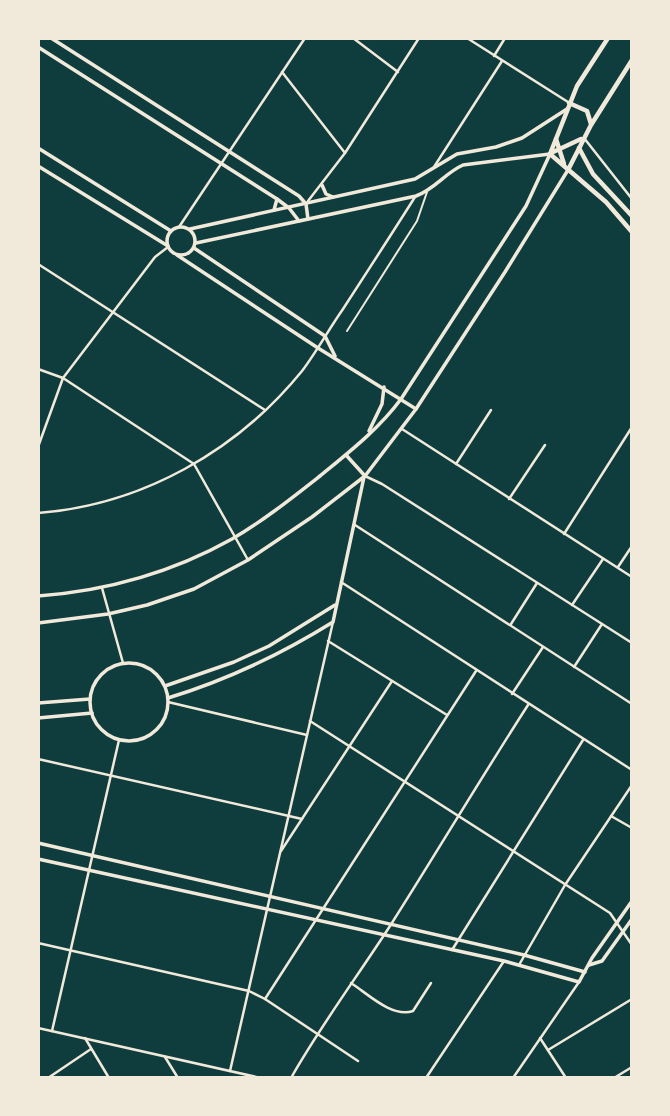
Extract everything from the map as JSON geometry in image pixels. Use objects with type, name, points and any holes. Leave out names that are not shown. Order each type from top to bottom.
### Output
[{"type":"main road","points":[[550,153],[583,75],[608,38]]},
{"type":"main road","points":[[567,168],[632,61]]},
{"type":"main road","points":[[569,103],[587,111],[591,125]]},
{"type":"main road","points":[[556,138],[567,168]]},
{"type":"main road","points":[[550,153],[584,138]]},
{"type":"main road","points":[[579,147],[593,174],[632,216]]},
{"type":"main road","points":[[550,153],[606,202],[632,232]]},
{"type":"street","points":[[51,38],[299,196],[306,204],[308,219]]},
{"type":"street","points":[[168,247],[171,231],[179,227],[304,38]]},
{"type":"street","points":[[353,38],[398,72]]},
{"type":"street","points":[[306,204],[345,153],[419,38]]},
{"type":"street","points":[[467,38],[569,103]]},
{"type":"street","points":[[494,56],[505,38]]},
{"type":"street","points":[[38,47],[277,199],[289,208],[299,221]]},
{"type":"street","points":[[433,169],[502,61]]},
{"type":"street","points":[[282,72],[345,153]]},
{"type":"street","points":[[179,227],[190,229],[415,179],[465,152],[496,147],[522,138],[567,109]]},
{"type":"street","points":[[584,138],[631,197]]},
{"type":"street","points":[[38,148],[171,231]]},
{"type":"street","points":[[195,246],[416,196],[427,192],[451,171],[463,165],[550,153]]},
{"type":"street","points":[[38,596],[102,588],[159,571],[205,553],[235,537],[289,500],[346,455],[401,399],[526,206],[550,153]]},
{"type":"street","points":[[38,166],[168,247],[318,348],[416,409]]},
{"type":"street","points":[[38,623],[108,614],[147,605],[214,579],[248,560],[312,517],[365,475],[416,409],[505,272],[567,168]]},
{"type":"street","points":[[322,185],[326,194],[335,198]]},
{"type":"street","points":[[38,513],[101,503],[142,489],[194,464],[227,443],[265,410],[318,348],[416,196]]},
{"type":"street","points":[[274,211],[277,199]]},
{"type":"street","points":[[177,255],[190,253],[195,246],[196,238],[190,229]]},
{"type":"street","points":[[195,246],[325,336],[336,358]]},
{"type":"street","points":[[38,447],[62,378],[155,257],[168,247]]},
{"type":"street","points":[[38,264],[265,410]]},
{"type":"street","points":[[38,369],[62,378],[194,464],[248,560]]},
{"type":"street","points":[[367,435],[382,404],[384,387]]},
{"type":"street","points":[[456,464],[491,411]]},
{"type":"street","points":[[564,534],[632,427]]},
{"type":"street","points":[[402,429],[632,577]]},
{"type":"street","points":[[509,499],[545,445]]},
{"type":"street","points":[[346,455],[365,475],[632,643]]},
{"type":"street","points":[[230,1071],[365,475]]},
{"type":"street","points":[[354,525],[632,704]]},
{"type":"street","points":[[617,568],[632,546]]},
{"type":"street","points":[[572,605],[603,559]]},
{"type":"street","points":[[341,582],[632,770]]},
{"type":"street","points":[[510,626],[537,583]]},
{"type":"street","points":[[102,588],[123,663]]},
{"type":"street","points":[[165,687],[269,646],[337,604]]},
{"type":"street","points":[[168,700],[257,665],[333,622]]},
{"type":"street","points":[[575,667],[602,624]]},
{"type":"street","points":[[328,641],[447,716]]},
{"type":"street","points":[[512,694],[543,647]]},
{"type":"street","points":[[123,663],[148,668],[165,687],[168,700],[165,718],[156,730],[142,739],[119,740],[102,730],[92,713],[90,699],[98,678],[109,668],[123,663]]},
{"type":"street","points":[[265,999],[476,671]]},
{"type":"street","points":[[279,854],[392,681]]},
{"type":"street","points":[[38,704],[90,699]]},
{"type":"street","points":[[168,700],[307,735]]},
{"type":"street","points":[[291,1077],[528,705]]},
{"type":"street","points":[[38,718],[92,713]]},
{"type":"street","points":[[310,721],[610,913],[632,945]]},
{"type":"street","points":[[52,1031],[119,740]]},
{"type":"street","points":[[452,950],[583,740]]},
{"type":"street","points":[[38,759],[302,819]]},
{"type":"street","points":[[519,965],[565,885],[632,786]]},
{"type":"street","points":[[611,816],[632,828]]},
{"type":"street","points":[[38,843],[458,939],[585,972]]},
{"type":"street","points":[[38,859],[504,961],[579,982]]},
{"type":"street","points":[[513,1077],[632,901]]},
{"type":"street","points":[[589,965],[602,961],[632,919]]},
{"type":"street","points":[[38,943],[249,991],[358,1061]]},
{"type":"street","points":[[426,1077],[504,961]]},
{"type":"street","points":[[351,983],[392,1010],[408,1013],[413,1011],[431,983]]},
{"type":"street","points":[[548,1049],[632,999]]},
{"type":"street","points":[[38,1028],[261,1077]]},
{"type":"street","points":[[85,1038],[109,1077]]},
{"type":"street","points":[[540,1038],[566,1077]]},
{"type":"street","points":[[48,1077],[91,1049]]},
{"type":"street","points":[[165,1056],[178,1077]]},
{"type":"street","points":[[614,1077],[632,1067]]},
{"type":"lane","points":[[346,331],[417,221],[427,192]]}]
